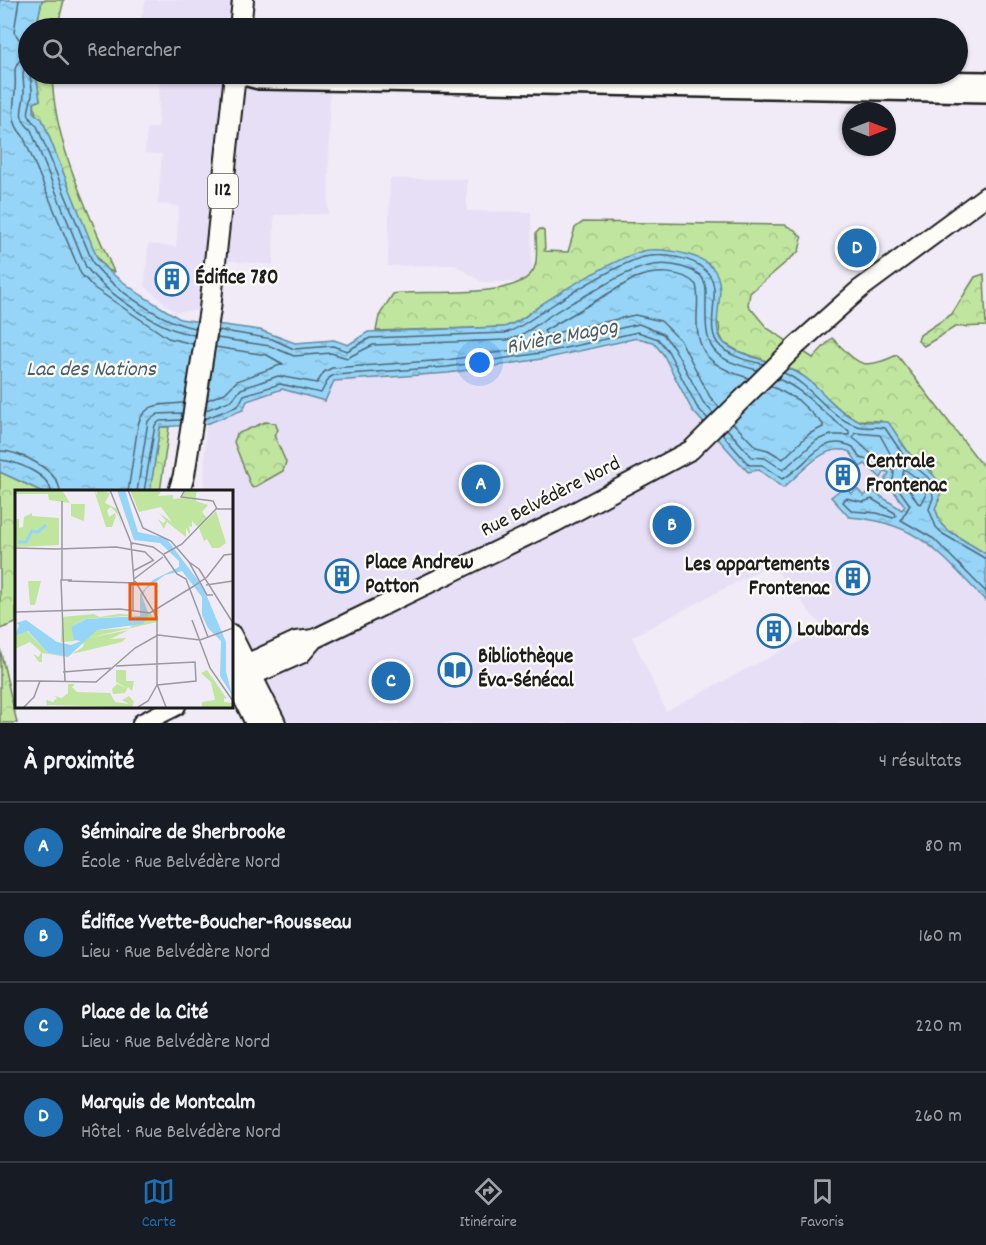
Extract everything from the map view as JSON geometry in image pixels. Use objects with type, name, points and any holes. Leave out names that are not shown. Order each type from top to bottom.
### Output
[{"type":"main road","points":[[241,18],[243,0]]},
{"type":"main road","name":"112","points":[[183,486],[210,309],[236,84]]},
{"type":"main road","name":"Rue Belvédère Nord","points":[[238,675],[296,641],[314,639],[606,496],[691,450],[796,346],[860,289],[986,196]]},
{"type":"main road","points":[[232,641],[238,675],[256,723]]},
{"type":"main road","points":[[238,675],[275,723]]},
{"type":"main road","points":[[142,723],[172,708]]},
{"type":"street","points":[[968,80],[986,80]]},
{"type":"street","points":[[364,84],[986,94]]},
{"type":"shaded area","points":[[146,0],[243,0],[241,18],[142,18]]},
{"type":"shaded area","points":[[160,84],[330,84],[328,214],[274,215],[273,265],[216,259],[210,309],[175,312],[145,286],[148,244],[176,247],[179,206],[158,204],[162,154],[145,153],[147,128],[158,128]]},
{"type":"shaded area","points":[[390,179],[467,179],[467,211],[531,212],[532,282],[482,282],[455,265],[388,266]]},
{"type":"shaded area","points":[[637,338],[653,342],[759,470],[784,488],[818,460],[823,452],[834,448],[851,453],[861,467],[864,464],[881,478],[885,471],[889,473],[885,480],[905,506],[902,510],[871,491],[849,517],[876,519],[905,529],[930,544],[986,601],[986,723],[267,723],[232,633],[232,490],[204,490],[206,424],[243,410],[246,401],[282,389],[302,393],[334,381],[448,373],[548,358]],"holes":[[[771,564],[824,629],[666,711],[632,637]]]},
{"type":"green space","points":[[42,0],[64,0],[60,18],[38,18]]},
{"type":"green space","points":[[38,84],[53,84],[65,151],[114,272],[107,270],[95,254],[42,119],[36,116],[34,103],[40,100]]},
{"type":"green space","points":[[583,222],[785,225],[795,230],[802,238],[799,251],[750,293],[748,305],[767,328],[813,358],[832,338],[861,363],[875,363],[897,355],[986,470],[986,554],[941,524],[935,508],[939,500],[932,471],[911,456],[892,428],[881,421],[857,420],[842,411],[798,372],[738,351],[724,343],[720,335],[719,324],[644,251],[592,274],[520,320],[504,327],[376,331],[379,316],[393,294],[472,292],[513,285],[527,277],[535,266],[536,233],[540,229],[544,231],[545,251],[568,252],[575,228]]},
{"type":"green space","points":[[984,274],[986,326],[955,327],[924,346],[918,341],[920,335],[952,314],[975,277]]},
{"type":"green space","points":[[265,422],[275,423],[278,430],[274,435],[286,462],[283,471],[253,488],[234,442],[237,434]]},
{"type":"green space","points":[[160,427],[169,427],[160,490],[150,490]]},
{"type":"green space","points":[[0,472],[39,490],[15,490],[15,623],[0,629]]},
{"type":"green space","points":[[0,649],[17,723],[0,723]]},
{"type":"water","points":[[0,0],[42,0],[38,18],[18,18],[18,84],[38,84],[40,100],[34,103],[34,113],[42,119],[98,260],[107,270],[141,295],[180,319],[260,330],[295,343],[334,340],[348,345],[368,332],[504,327],[519,320],[577,282],[633,254],[654,250],[689,255],[706,262],[715,272],[720,296],[717,322],[724,343],[738,352],[796,372],[856,420],[888,422],[910,454],[938,482],[939,498],[935,508],[941,524],[986,554],[986,601],[927,543],[893,526],[873,520],[849,517],[831,497],[845,486],[851,494],[857,489],[864,496],[871,490],[902,510],[905,506],[885,480],[889,473],[885,471],[881,478],[865,464],[860,467],[850,452],[841,450],[823,454],[783,488],[759,470],[748,472],[692,410],[663,354],[653,342],[637,338],[548,358],[448,373],[334,381],[325,401],[282,389],[247,401],[243,410],[206,424],[160,427],[150,490],[39,490],[0,472]]},
{"type":"place","name":"Marquis de Montcalm","points":[[857,248]]},
{"type":"place","name":"Édifice 780","points":[[172,279]]},
{"type":"place","name":"Centrale Frontenac","points":[[843,475]]},
{"type":"place","name":"Séminaire de Sherbrooke","points":[[481,484]]},
{"type":"place","name":"Édifice Yvette-Boucher-Rousseau","points":[[672,525]]},
{"type":"place","name":"Place Andrew Patton","points":[[342,576]]},
{"type":"place","name":"Les appartements Frontenac","points":[[853,578]]},
{"type":"place","name":"Loubards","points":[[774,631]]},
{"type":"place","name":"Bibliothèque Éva-Sénécal","points":[[455,670]]},
{"type":"place","name":"Place de la Cité","points":[[391,681]]},
{"type":"water label","name":"Rivière Magog","points":[[562,338]]},
{"type":"water label","name":"Lac des Nations","points":[[91,370]]}]
